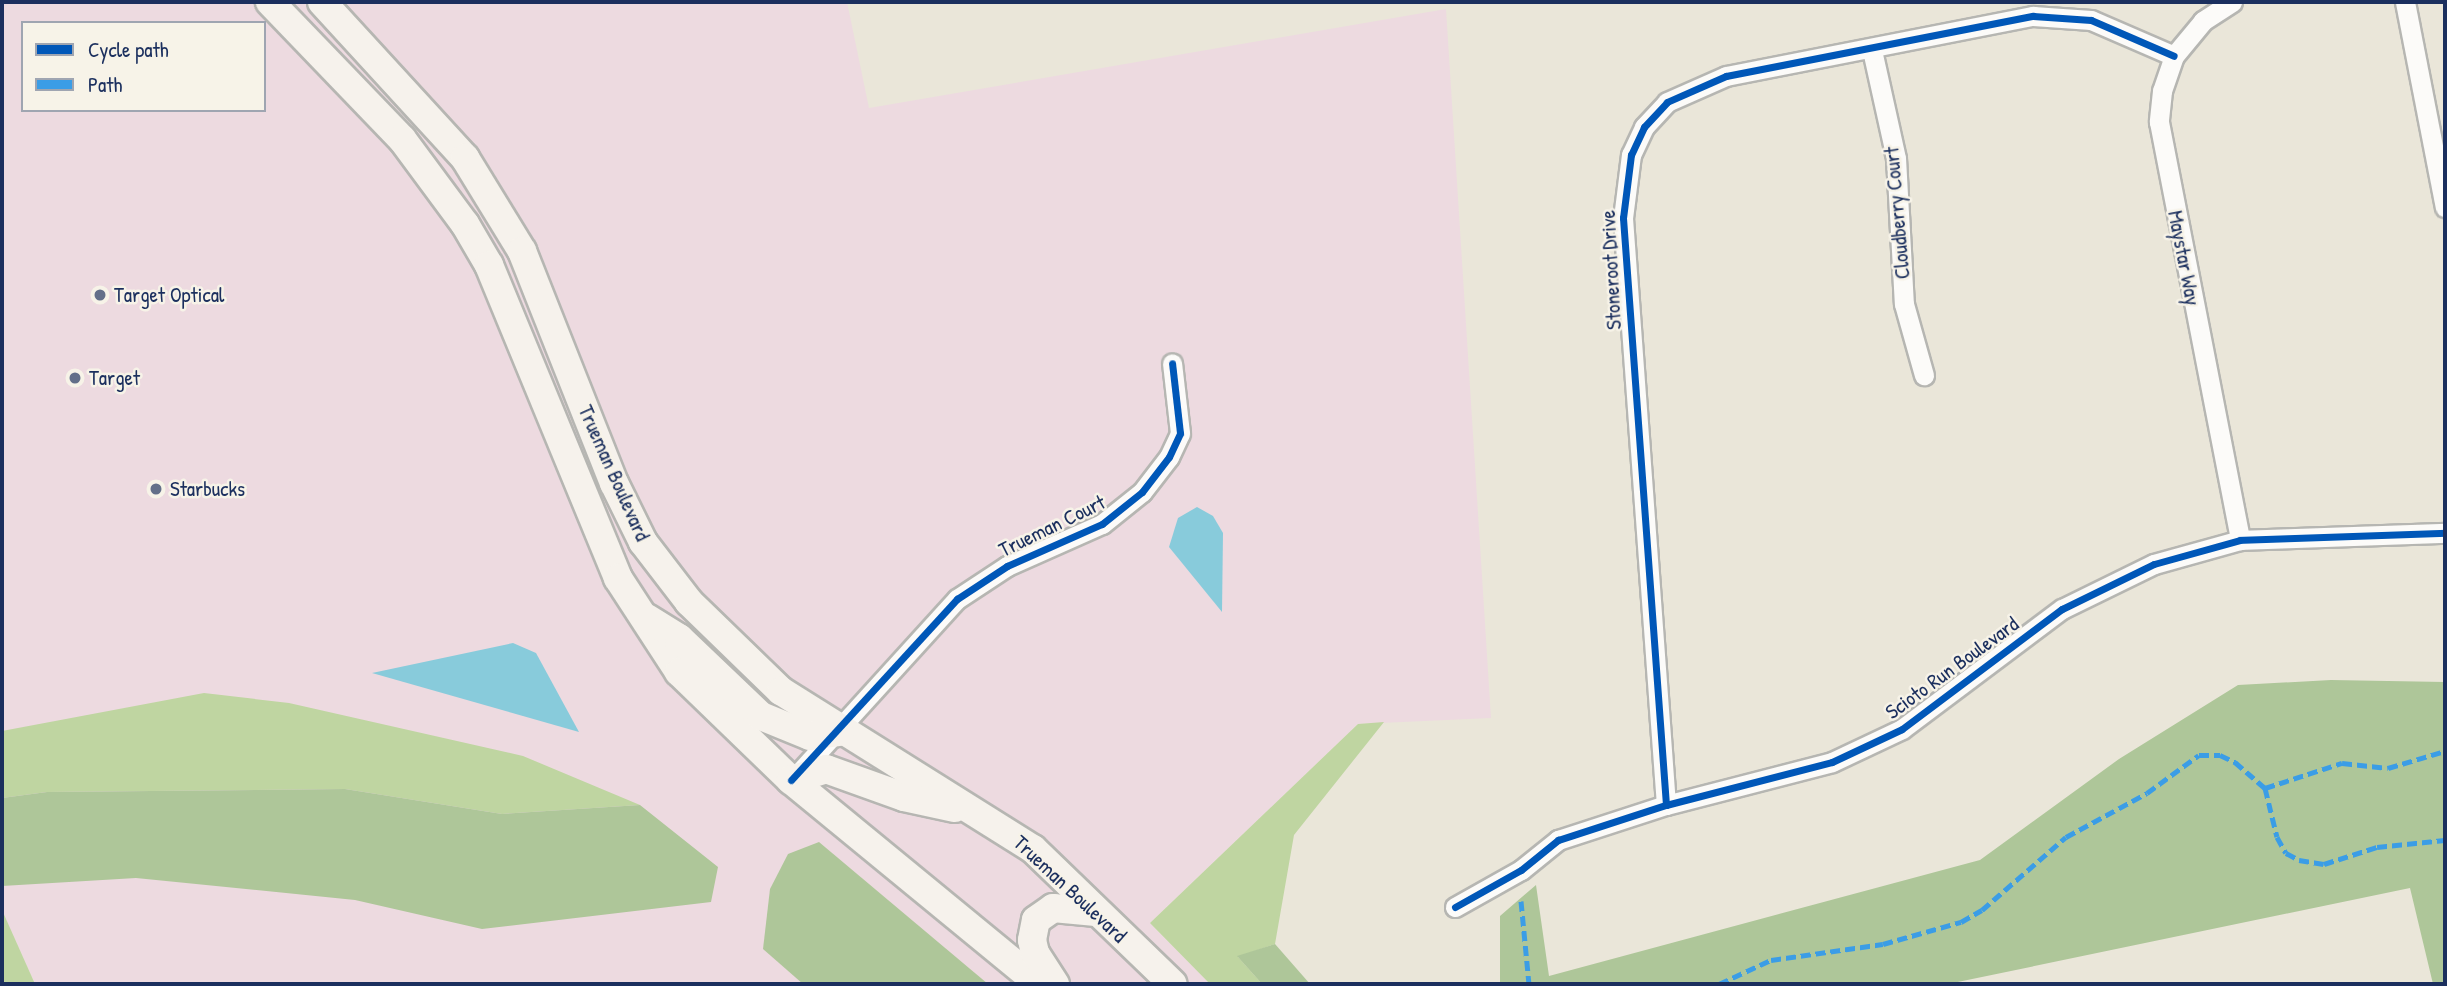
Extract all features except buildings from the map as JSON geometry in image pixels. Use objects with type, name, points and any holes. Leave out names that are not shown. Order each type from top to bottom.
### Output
[{"type":"main road","name":"Trueman Boulevard","points":[[270,2],[402,139],[465,224],[489,265],[578,488],[636,610],[679,672],[712,708],[791,780],[1039,984]]},
{"type":"main road","name":"Trueman Boulevard","points":[[322,2],[465,158],[522,251],[614,483],[643,542],[689,603],[748,663],[840,732],[982,814],[1032,849],[1173,984]]},
{"type":"main road","points":[[636,610],[679,638],[761,716],[810,736],[840,732]]},
{"type":"main road","points":[[791,780],[826,769],[904,797],[982,814]]},
{"type":"main road","points":[[1055,984],[1035,953],[1032,940],[1036,920],[1053,908],[1096,912]]},
{"type":"street","name":"Maystar Way","points":[[2232,2],[2203,21],[2174,56],[2162,90],[2163,153],[2240,540]]},
{"type":"street","points":[[2405,2],[2445,207]]},
{"type":"street","name":"Stoneroot Drive","points":[[1665,805],[1623,218],[1630,155],[1644,127],[1667,102],[1695,87],[1726,76],[1872,50],[2033,16],[2062,15],[2091,20],[2174,56]]},
{"type":"street","name":"Cloudberry Court","points":[[1872,50],[1896,158],[1904,304],[1924,375]]},
{"type":"street","name":"Trueman Court","points":[[791,780],[840,732],[895,664],[957,599],[1007,566],[1102,524],[1142,492],[1168,457],[1180,433],[1172,363]]},
{"type":"street","name":"Scioto Run Boulevard","points":[[1455,907],[1521,870],[1558,840],[1665,805],[1832,762],[1902,729],[2062,609],[2154,564],[2240,540],[2445,533]]},
{"type":"shaded area","points":[[2,2],[847,2],[869,108],[1446,9],[1491,718],[1358,724],[1150,923],[1210,984],[35,984],[2,910]]},
{"type":"green space","points":[[2331,680],[2445,682],[2445,984],[2433,984],[2410,888],[1948,984],[1500,984],[1500,916],[1536,885],[1549,976],[1980,860],[2119,759],[2238,685]]},
{"type":"green space","points":[[204,693],[289,703],[523,756],[640,805],[502,814],[345,789],[47,792],[2,798],[2,731]]},
{"type":"green space","points":[[1384,722],[1294,835],[1275,944],[1238,957],[1262,984],[1210,984],[1150,923],[1358,724]]},
{"type":"green space","points":[[345,789],[502,814],[640,805],[718,867],[711,902],[482,929],[355,900],[136,878],[2,886],[2,798],[47,792]]},
{"type":"green space","points":[[819,842],[988,984],[803,984],[763,949],[770,889],[788,854]]},
{"type":"green space","points":[[2,910],[35,984],[2,984]]},
{"type":"green space","points":[[1275,944],[1310,984],[1262,984],[1237,956]]},
{"type":"water","points":[[1197,507],[1213,516],[1223,533],[1222,612],[1169,547],[1178,518]]},
{"type":"water","points":[[513,643],[536,653],[579,732],[372,673]]},
{"type":"marked path","points":[[2265,788],[2342,763],[2388,768],[2445,751]]},
{"type":"marked path","points":[[1719,984],[1771,960],[1883,944],[1961,922],[1982,910],[2066,837],[2147,793],[2199,755],[2220,755],[2235,762],[2265,788],[2277,837],[2286,853],[2299,860],[2324,864],[2377,847],[2445,840]]},
{"type":"marked path","points":[[1521,901],[1529,984]]},
{"type":"cycle path","points":[[1666,805],[1623,218],[1631,155],[1644,127],[1667,102],[1726,76],[2033,16],[2091,20],[2174,56]]},
{"type":"cycle path","points":[[791,780],[957,599],[1007,566],[1102,524],[1142,492],[1169,457],[1180,433],[1172,363]]},
{"type":"cycle path","points":[[1455,907],[1521,870],[1558,840],[1666,805],[1832,762],[1902,729],[2062,609],[2154,564],[2240,540],[2445,533]]},
{"type":"place","name":"Target Optical","points":[[100,295]]},
{"type":"place","name":"Target","points":[[75,378]]},
{"type":"place","name":"Starbucks","points":[[156,489]]}]
